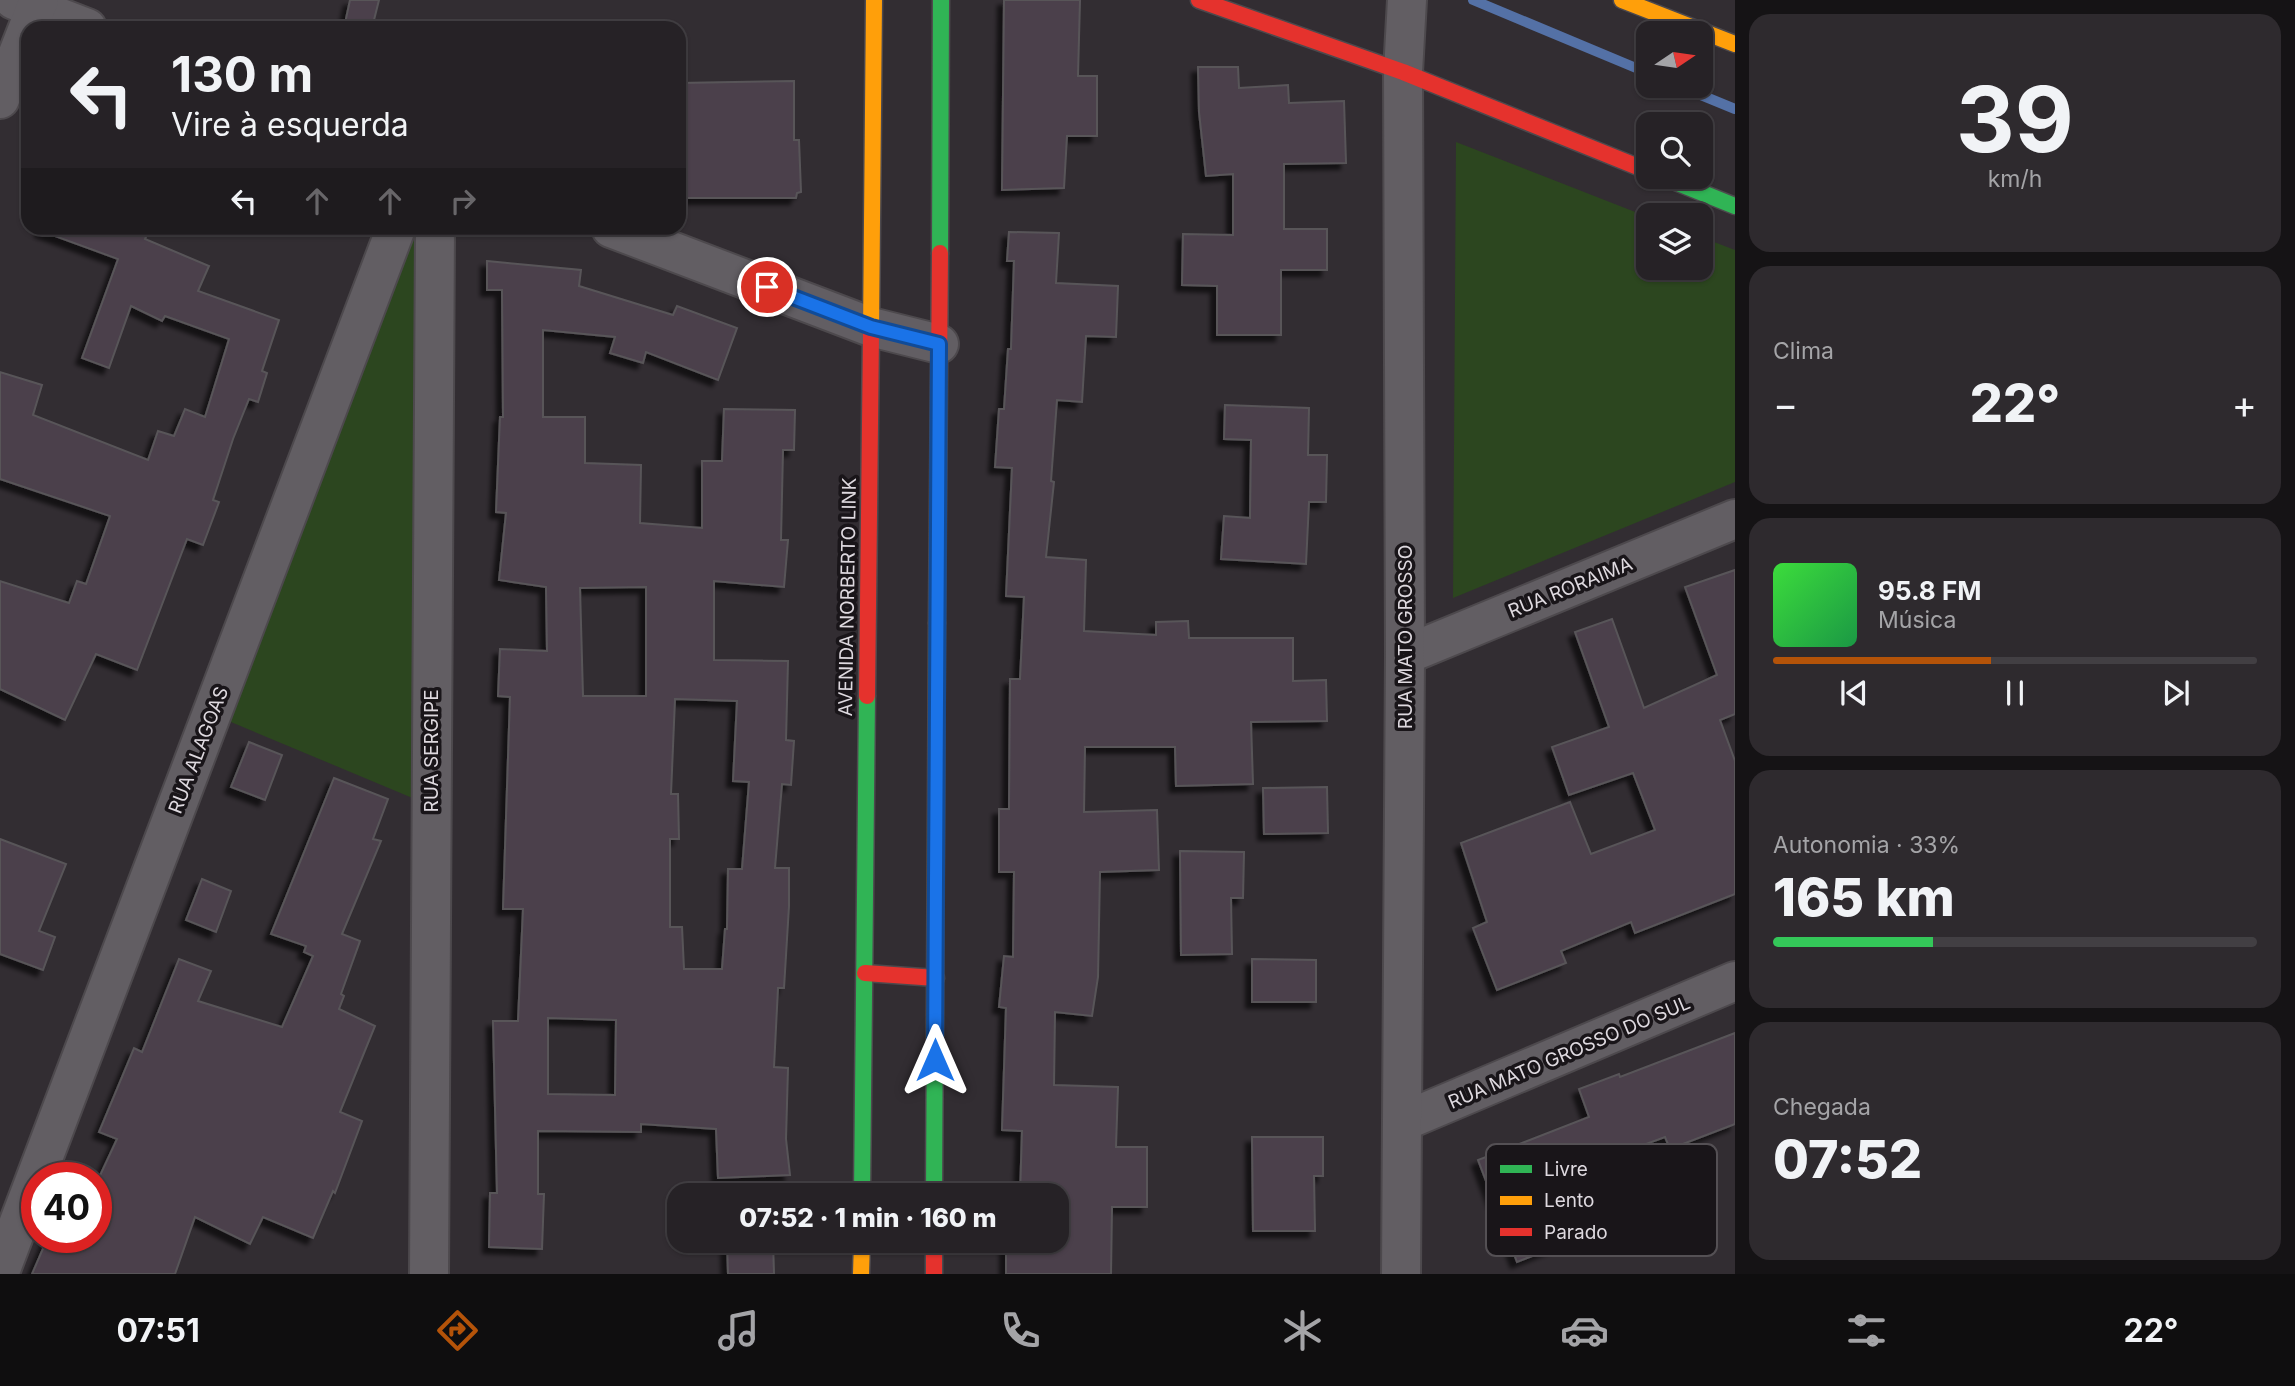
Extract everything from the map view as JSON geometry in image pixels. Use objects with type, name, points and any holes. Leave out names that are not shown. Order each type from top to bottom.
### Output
[{"type":"street","name":"AVENIDA NORBERTO LINK","points":[[862,1183],[874,0]]},
{"type":"street","points":[[934,1183],[941,0]]},
{"type":"street","points":[[1199,0],[1403,72],[1636,166]]},
{"type":"street","name":"RUA MATO GROSSO","points":[[1401,1274],[1405,655],[1403,72],[1407,0]]},
{"type":"street","points":[[1622,0],[1735,44]]},
{"type":"street","points":[[24,21],[29,3],[71,21]]},
{"type":"street","points":[[0,99],[21,29]]},
{"type":"street","points":[[1693,189],[1735,206]]},
{"type":"street","name":"RUA ALAGOAS","points":[[0,1272],[393,235]]},
{"type":"street","name":"RUA SERGIPE","points":[[429,1274],[435,235]]},
{"type":"street","points":[[629,235],[871,327],[939,344]]},
{"type":"street","name":"RUA RORAIMA","points":[[1405,655],[1735,519]]},
{"type":"street","points":[[864,973],[936,978]]},
{"type":"street","name":"RUA MATO GROSSO DO SUL","points":[[1402,1122],[1735,981]]},
{"type":"street","points":[[862,1253],[862,1274]]},
{"type":"street","points":[[934,1253],[934,1274]]},
{"type":"green space","points":[[1456,142],[1636,212],[1636,280],[1713,280],[1713,242],[1735,250],[1735,482],[1453,598]]},
{"type":"green space","points":[[401,235],[420,235],[422,802],[219,717]]},
{"type":"building","points":[[350,0],[379,0],[374,21],[346,21]]},
{"type":"building","points":[[1004,0],[1080,0],[1078,76],[1097,76],[1097,136],[1067,136],[1064,188],[1002,190]]},
{"type":"building","points":[[1198,67],[1238,67],[1239,88],[1288,85],[1289,103],[1344,101],[1346,163],[1284,164],[1284,229],[1327,229],[1327,270],[1281,270],[1281,335],[1217,335],[1217,286],[1182,285],[1183,234],[1233,235],[1233,174],[1206,176],[1199,112]]},
{"type":"building","points":[[794,81],[794,140],[799,140],[801,192],[797,193],[796,198],[686,198],[686,83]]},
{"type":"building","points":[[1009,232],[1059,233],[1056,283],[1118,286],[1116,337],[1086,336],[1082,402],[1057,400],[1051,481],[1054,482],[1046,557],[1086,560],[1084,631],[1156,635],[1156,622],[1188,621],[1189,638],[1293,638],[1293,681],[1326,680],[1327,721],[1251,722],[1253,784],[1176,786],[1175,747],[1085,747],[1084,812],[1157,810],[1159,870],[1100,872],[1098,977],[1092,1016],[1055,1012],[1054,1085],[1118,1087],[1116,1147],[1147,1147],[1147,1207],[1112,1207],[1111,1274],[1006,1274],[1006,1253],[1069,1253],[1069,1183],[1020,1183],[1022,1131],[1002,1130],[1006,1008],[999,1007],[1004,956],[1013,957],[1014,872],[999,872],[999,809],[1009,809],[1010,679],[1020,679],[1024,597],[1006,596],[1012,468],[995,467],[999,409],[1004,409],[1008,349],[1011,349],[1014,261],[1007,261]]},
{"type":"building","points":[[52,235],[147,235],[145,239],[209,266],[198,291],[279,320],[262,371],[267,373],[258,402],[249,399],[233,439],[213,500],[219,502],[203,545],[187,539],[137,670],[96,654],[65,720],[0,689],[0,581],[69,603],[77,581],[86,584],[110,516],[0,479],[0,372],[42,385],[33,415],[148,460],[158,431],[174,436],[185,409],[205,417],[229,339],[165,316],[162,321],[131,306],[109,368],[82,358],[118,259]]},
{"type":"building","points":[[487,261],[581,270],[579,286],[673,315],[677,306],[737,328],[718,380],[646,352],[643,363],[610,353],[615,337],[543,330],[543,417],[585,417],[585,463],[641,465],[640,523],[702,528],[702,461],[722,461],[724,409],[795,410],[794,450],[783,450],[781,540],[788,540],[784,587],[714,581],[714,660],[788,661],[786,740],[794,741],[791,785],[782,784],[775,868],[789,868],[789,906],[784,988],[778,988],[774,1067],[788,1068],[786,1139],[790,1175],[718,1178],[716,1129],[641,1124],[641,1132],[538,1131],[538,1194],[544,1194],[542,1249],[489,1247],[490,1193],[497,1193],[493,1021],[518,1021],[523,909],[503,909],[510,697],[498,696],[500,649],[547,651],[546,587],[499,580],[506,513],[496,512],[500,417],[503,417],[502,290],[487,290]],"holes":[[[646,587],[646,696],[583,696],[580,588]],[[675,699],[737,701],[733,781],[749,782],[742,869],[728,869],[727,929],[722,969],[684,969],[682,927],[670,927],[670,839],[679,839],[678,794],[671,794]],[[548,1018],[616,1020],[615,1095],[548,1094]]]},
{"type":"building","points":[[1225,405],[1309,408],[1308,455],[1327,455],[1326,502],[1309,502],[1306,564],[1221,559],[1224,516],[1250,518],[1251,440],[1224,439]]},
{"type":"building","points":[[1735,570],[1735,714],[1720,720],[1735,761],[1735,894],[1635,933],[1631,922],[1561,951],[1566,963],[1497,990],[1473,928],[1487,922],[1461,843],[1570,802],[1591,854],[1655,830],[1633,773],[1569,795],[1552,747],[1609,727],[1575,632],[1612,619],[1644,708],[1717,675],[1685,587]]},
{"type":"building","points":[[249,742],[282,755],[265,800],[231,787]]},
{"type":"building","points":[[334,778],[388,799],[373,839],[381,841],[342,934],[360,941],[341,994],[344,996],[339,1009],[375,1026],[340,1112],[362,1121],[335,1193],[333,1191],[313,1238],[263,1217],[250,1244],[195,1217],[175,1274],[32,1274],[41,1253],[112,1253],[112,1162],[106,1162],[117,1139],[99,1132],[134,1048],[142,1052],[179,959],[211,971],[198,1001],[282,1027],[313,956],[304,952],[306,946],[271,934]]},
{"type":"building","points":[[1327,787],[1328,833],[1264,834],[1263,788]]},
{"type":"building","points":[[0,839],[66,864],[39,931],[55,937],[43,970],[0,954]]},
{"type":"building","points":[[1180,851],[1244,852],[1243,898],[1231,898],[1232,954],[1181,955]]},
{"type":"building","points":[[202,879],[231,891],[216,932],[186,920]]},
{"type":"building","points":[[1252,959],[1316,960],[1316,1002],[1252,1002]]},
{"type":"building","points":[[1735,1033],[1735,1124],[1683,1144],[1668,1144],[1665,1137],[1646,1144],[1519,1144],[1589,1117],[1579,1089],[1619,1074],[1620,1077]]},
{"type":"building","points":[[1252,1137],[1323,1137],[1323,1176],[1314,1176],[1315,1231],[1253,1231]]},
{"type":"building","points":[[1486,1157],[1486,1181],[1478,1160]]},
{"type":"building","points":[[727,1253],[773,1253],[774,1274],[728,1274]]},
{"type":"building","points":[[1515,1256],[1532,1256],[1517,1262]]},
{"type":"waterway","points":[[1473,0],[1636,68]]},
{"type":"waterway","points":[[1708,98],[1735,109]]},
{"type":"traffic: fast","points":[[940,253],[941,0]]},
{"type":"traffic: fast","points":[[1693,189],[1735,206]]},
{"type":"traffic: fast","points":[[934,1183],[937,623]]},
{"type":"traffic: fast","points":[[862,1183],[867,696]]},
{"type":"traffic: slow","points":[[871,333],[874,0]]},
{"type":"traffic: slow","points":[[1622,0],[1735,44]]},
{"type":"traffic: slow","points":[[861,1274],[862,1253]]},
{"type":"traffic: jam","points":[[1199,0],[1403,72],[1636,166]]},
{"type":"traffic: jam","points":[[937,623],[940,253]]},
{"type":"traffic: jam","points":[[867,696],[871,333]]},
{"type":"traffic: jam","points":[[865,973],[936,978]]},
{"type":"traffic: jam","points":[[934,1253],[934,1274]]},
{"type":"route","points":[[767,287],[871,327],[939,344],[935,1060]]}]
